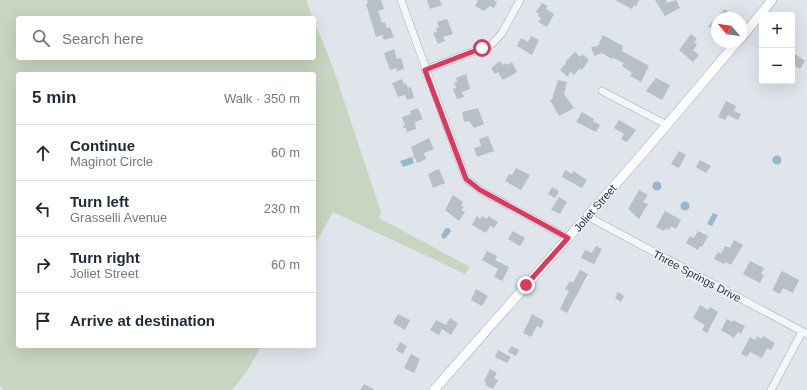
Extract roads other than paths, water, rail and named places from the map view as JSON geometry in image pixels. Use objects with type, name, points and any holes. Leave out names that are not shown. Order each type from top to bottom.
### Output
[{"type":"street","points":[[401,0],[425,70],[466,179],[480,190],[568,238]]},
{"type":"street","points":[[425,70],[492,44],[502,33],[520,0]]},
{"type":"street","points":[[747,31],[772,0]]},
{"type":"street","name":"Joliet Street","points":[[434,390],[667,126],[732,48]]},
{"type":"street","points":[[602,90],[667,126]]},
{"type":"street","name":"Three Springs Drive","points":[[587,216],[804,333]]},
{"type":"street","points":[[771,390],[804,333]]},
{"type":"water","points":[[775,156],[779,156],[781,160],[779,164],[775,164],[773,162],[773,158]]},
{"type":"water","points":[[412,157],[414,163],[403,167],[400,161]]},
{"type":"water","points":[[657,181],[662,186],[657,191],[652,186]]},
{"type":"water","points":[[685,201],[690,206],[685,211],[680,206]]},
{"type":"water","points":[[713,213],[718,215],[712,226],[707,224]]},
{"type":"water","points":[[446,228],[449,228],[451,231],[446,238],[443,239],[441,235]]}]
